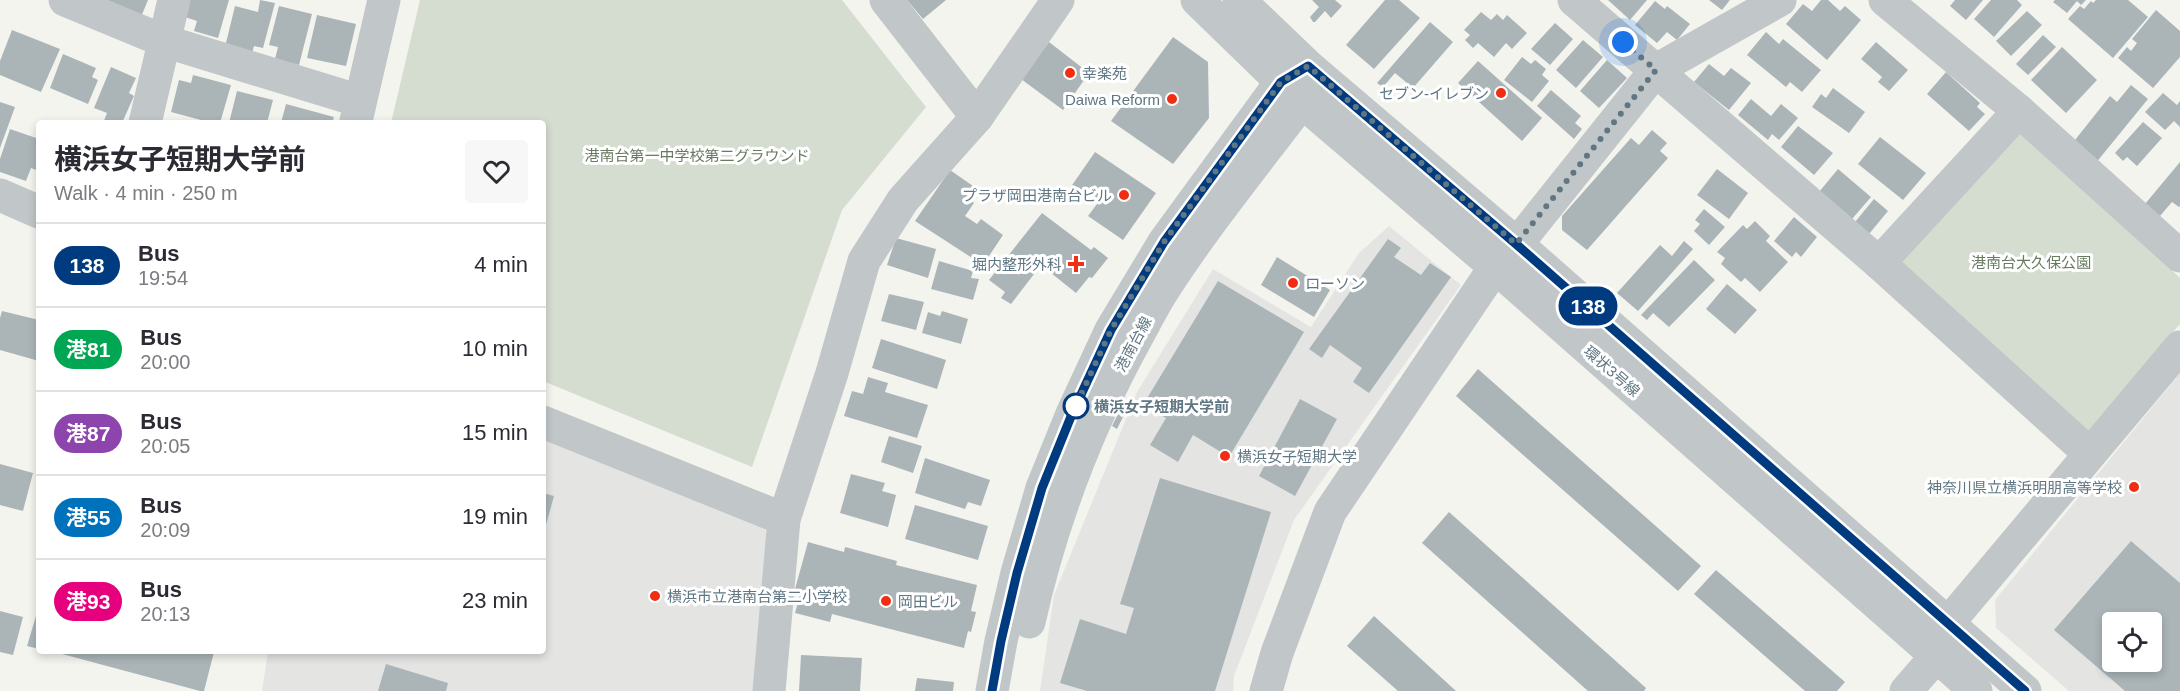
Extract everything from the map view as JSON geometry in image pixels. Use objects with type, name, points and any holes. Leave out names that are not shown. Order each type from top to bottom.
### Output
[{"type":"street","points":[[65,0],[164,40],[358,112],[384,0]]},
{"type":"street","points":[[146,120],[174,0]]},
{"type":"street","points":[[886,0],[977,117]]},
{"type":"street","points":[[769,691],[784,519],[832,372],[864,261],[903,200],[977,117],[1058,0]]},
{"type":"street","name":"環状3号線","points":[[1197,0],[1297,84],[1495,267],[1920,669],[1976,691]]},
{"type":"street","name":"環状3号線","points":[[1239,0],[1297,84],[1516,244],[2025,691]]},
{"type":"street","points":[[1574,0],[1879,262],[2090,454]]},
{"type":"street","points":[[1266,691],[1280,642],[1330,512],[1495,267],[1656,70],[1780,0]]},
{"type":"street","points":[[1885,0],[2019,111],[2180,256]]},
{"type":"street","name":"港南台線","points":[[992,691],[1017,573],[1042,488],[1072,414],[1111,330],[1164,242],[1297,84]]},
{"type":"street","name":"港南台線","points":[[1015,691],[1035,592],[1061,511],[1088,438],[1118,372],[1162,291],[1297,84]]},
{"type":"street","points":[[1879,262],[2019,111]]},
{"type":"street","points":[[0,195],[36,211]]},
{"type":"street","points":[[1920,669],[1948,623],[2180,347]]},
{"type":"street","points":[[546,423],[784,519]]},
{"type":"shaded area","name":"横浜女子短期大学","points":[[1389,226],[1461,285],[1294,520],[1234,676],[1233,691],[1040,691],[1054,595],[1137,392],[1213,269],[1311,327],[1359,253]]},
{"type":"shaded area","name":"神奈川県立横浜明朋高等学校","points":[[2180,373],[2180,691],[2069,691],[1996,628],[1995,600]]},
{"type":"shaded area","name":"横浜市立港南台第二小学校","points":[[546,438],[764,528],[773,541],[759,691],[262,691],[268,654],[546,654]]},
{"type":"green space","name":"港南台第一中学校第二グラウンド","points":[[420,0],[842,0],[926,107],[842,210],[752,467],[546,382],[546,120],[392,120]]},
{"type":"green space","name":"港南台大久保公園","points":[[2020,125],[2180,278],[2180,324],[2086,434],[1893,262]]},
{"type":"building","points":[[101,0],[148,0],[141,17]]},
{"type":"building","points":[[190,0],[229,0],[218,38],[194,31],[197,21],[185,17]]},
{"type":"building","points":[[260,0],[275,3],[263,48],[254,46],[252,54],[225,47],[235,6],[258,12]]},
{"type":"building","points":[[907,0],[946,0],[923,19]]},
{"type":"building","points":[[1312,0],[1335,0],[1342,6],[1331,18],[1325,11],[1313,22],[1310,17],[1319,7]]},
{"type":"building","points":[[1385,0],[1399,0],[1420,18],[1374,69],[1346,45]]},
{"type":"building","points":[[1608,0],[1647,0],[1630,20]]},
{"type":"building","points":[[1709,0],[1730,0],[1722,10]]},
{"type":"building","points":[[1821,0],[1828,0],[1840,11],[1845,6],[1861,20],[1827,60],[1786,24],[1803,4],[1812,11]]},
{"type":"building","points":[[1955,0],[1983,0],[1966,20],[1950,6]]},
{"type":"building","points":[[1991,0],[2017,0],[2022,5],[1994,37],[1974,19]]},
{"type":"building","points":[[2055,0],[2086,0],[2081,5],[2077,1],[2067,13],[2053,2]]},
{"type":"building","points":[[2096,0],[2128,0],[2148,17],[2113,58],[2068,19],[2080,6],[2084,9],[2091,1],[2093,3]]},
{"type":"building","points":[[1655,1],[1665,9],[1667,6],[1690,24],[1677,40],[1667,32],[1657,43],[1635,25]]},
{"type":"building","points":[[279,6],[312,14],[299,65],[275,59],[278,47],[269,45]]},
{"type":"building","points":[[2156,10],[2180,31],[2180,57],[2153,88],[2118,58],[2127,47],[2131,51],[2137,43],[2132,39]]},
{"type":"building","points":[[2027,11],[2042,25],[2011,56],[1996,41]]},
{"type":"building","points":[[1481,12],[1491,20],[1497,14],[1503,20],[1507,15],[1527,33],[1512,49],[1506,43],[1494,57],[1478,43],[1473,48],[1465,40],[1470,35],[1464,30]]},
{"type":"building","points":[[317,15],[356,24],[346,66],[307,58]]},
{"type":"building","points":[[1430,22],[1453,42],[1413,88],[1395,73],[1383,87],[1377,83]]},
{"type":"building","points":[[1555,23],[1573,39],[1550,65],[1531,49]]},
{"type":"building","points":[[12,30],[60,49],[41,92],[0,75],[0,61]]},
{"type":"building","points":[[1766,32],[1779,44],[1783,39],[1821,70],[1802,92],[1790,82],[1786,87],[1747,55]]},
{"type":"building","points":[[2043,35],[2056,47],[2028,75],[2016,64]]},
{"type":"building","points":[[1173,37],[1208,62],[1209,118],[1173,164],[1111,121]]},
{"type":"building","points":[[1583,40],[1603,57],[1576,88],[1556,70]]},
{"type":"building","points":[[1049,42],[1089,73],[1063,110],[1021,79]]},
{"type":"building","points":[[1876,42],[1908,70],[1889,91],[1878,82],[1882,77],[1861,59]]},
{"type":"building","points":[[2062,47],[2097,80],[2066,113],[2031,80]]},
{"type":"building","points":[[63,54],[96,68],[92,77],[98,80],[88,104],[50,88]]},
{"type":"building","points":[[1522,57],[1531,64],[1535,60],[1546,69],[1542,75],[1549,81],[1532,102],[1504,80]]},
{"type":"building","points":[[1607,60],[1627,78],[1599,108],[1580,91]]},
{"type":"building","points":[[1478,61],[1542,118],[1522,141],[1458,83]]},
{"type":"building","points":[[1709,64],[1724,76],[1731,68],[1751,83],[1729,110],[1694,82]]},
{"type":"building","points":[[111,67],[136,78],[129,93],[134,96],[123,120],[104,120],[107,113],[94,108]]},
{"type":"building","points":[[1946,72],[1980,103],[1977,107],[1985,114],[1969,131],[1927,94]]},
{"type":"building","points":[[193,75],[231,85],[221,120],[201,120],[171,112],[179,80],[191,83]]},
{"type":"building","points":[[2131,85],[2148,99],[2095,164],[2071,145],[2110,96],[2117,102]]},
{"type":"building","points":[[1833,88],[1865,112],[1849,133],[1812,107],[1821,94],[1826,98]]},
{"type":"building","points":[[1551,90],[1581,116],[1575,123],[1582,129],[1574,139],[1537,106]]},
{"type":"building","points":[[237,91],[273,100],[268,120],[230,120]]},
{"type":"building","points":[[2163,93],[2177,105],[2180,101],[2180,127],[2174,121],[2165,130],[2145,112]]},
{"type":"building","points":[[1751,99],[1771,116],[1781,104],[1798,118],[1779,140],[1772,134],[1768,140],[1738,115]]},
{"type":"building","points":[[0,102],[15,107],[0,148]]},
{"type":"building","points":[[286,104],[334,117],[333,120],[282,120]]},
{"type":"building","points":[[2143,122],[2162,138],[2137,166],[2127,157],[2123,161],[2115,153]]},
{"type":"building","points":[[1798,126],[1833,153],[1814,175],[1781,147]]},
{"type":"building","points":[[10,129],[36,138],[36,170],[31,168],[26,181],[0,172],[0,159]]},
{"type":"building","points":[[1652,130],[1667,143],[1660,151],[1668,158],[1587,250],[1562,230],[1562,216],[1631,138],[1639,145]]},
{"type":"building","points":[[1880,137],[1926,173],[1903,200],[1858,164]]},
{"type":"building","name":"プラザ岡田港南台ビル","points":[[1095,152],[1156,193],[1123,240],[1088,216],[1100,200],[1083,188],[1077,197],[1068,191]]},
{"type":"building","points":[[2180,162],[2180,206],[2172,202],[2160,216],[2145,204]]},
{"type":"building","points":[[1717,169],[1748,193],[1729,219],[1697,195]]},
{"type":"building","points":[[1838,169],[1871,197],[1852,219],[1819,192]]},
{"type":"building","points":[[950,170],[973,186],[966,197],[974,203],[965,216],[977,224],[981,219],[1003,235],[983,265],[915,221]]},
{"type":"building","points":[[1874,199],[1888,211],[1869,234],[1855,222]]},
{"type":"building","points":[[1704,209],[1725,227],[1709,245],[1694,231],[1700,224],[1695,220]]},
{"type":"building","points":[[1042,213],[1091,250],[1094,247],[1108,258],[1076,293],[1041,265],[1011,304],[1001,298],[1005,292],[989,280]]},
{"type":"building","points":[[1794,217],[1817,237],[1801,257],[1796,252],[1792,257],[1774,241]]},
{"type":"building","points":[[1755,221],[1770,236],[1766,241],[1788,262],[1760,292],[1745,278],[1741,282],[1721,264],[1725,258],[1717,252],[1743,225],[1747,229]]},
{"type":"building","points":[[896,238],[936,249],[928,278],[887,265]]},
{"type":"building","points":[[1388,239],[1401,248],[1394,257],[1421,275],[1430,263],[1451,277],[1369,393],[1353,382],[1362,368],[1330,345],[1322,358],[1309,349]]},
{"type":"building","points":[[1684,241],[1693,249],[1638,311],[1617,293],[1660,245],[1672,256]]},
{"type":"building","points":[[1277,257],[1330,290],[1314,317],[1261,285]]},
{"type":"building","points":[[1694,260],[1715,280],[1669,327],[1653,313],[1647,320],[1641,315]]},
{"type":"building","points":[[939,261],[973,271],[971,278],[979,279],[973,300],[931,289]]},
{"type":"building","points":[[1218,281],[1304,332],[1229,457],[1193,435],[1178,462],[1150,445],[1166,418],[1143,405]]},
{"type":"building","points":[[1727,284],[1757,310],[1735,334],[1706,309]]},
{"type":"building","points":[[889,294],[924,302],[916,330],[881,321]]},
{"type":"building","points":[[2,311],[36,319],[36,360],[0,350]]},
{"type":"building","points":[[942,311],[968,319],[961,344],[922,333],[928,312],[940,316]]},
{"type":"building","points":[[881,339],[946,360],[937,389],[872,368]]},
{"type":"building","points":[[1478,369],[1701,566],[1678,591],[1456,396]]},
{"type":"building","points":[[868,377],[888,383],[885,392],[928,405],[917,438],[844,416],[852,391],[863,394]]},
{"type":"building","points":[[1300,399],[1337,419],[1295,496],[1259,476]]},
{"type":"building","points":[[1119,412],[1124,415],[1117,429],[1112,426]]},
{"type":"building","points":[[889,436],[922,446],[913,473],[881,462]]},
{"type":"building","points":[[925,458],[990,480],[981,506],[968,502],[965,509],[915,493]]},
{"type":"building","points":[[0,464],[33,473],[23,511],[0,505]]},
{"type":"building","points":[[851,474],[885,483],[882,491],[896,495],[888,527],[840,513]]},
{"type":"building","points":[[1160,478],[1271,512],[1215,691],[1087,691],[1060,683],[1080,619],[1126,634],[1134,608],[1120,604]]},
{"type":"building","points":[[546,494],[554,496],[546,525]]},
{"type":"building","points":[[915,505],[988,526],[978,560],[905,539]]},
{"type":"building","points":[[1449,512],[1646,688],[1644,691],[1588,691],[1422,543]]},
{"type":"building","points":[[2131,541],[2180,583],[2180,691],[2125,691],[2103,672],[2162,672],[2162,612],[2102,612],[2102,671],[2054,630]]},
{"type":"building","name":"岡田ビル","points":[[808,542],[844,552],[845,547],[897,561],[896,565],[977,585],[971,611],[976,612],[964,648],[832,614],[830,622],[795,613],[801,591],[795,589]]},
{"type":"building","points":[[1716,570],[1845,682],[1837,691],[1805,691],[1694,594]]},
{"type":"building","points":[[0,611],[23,617],[13,655],[0,652]]},
{"type":"building","points":[[36,616],[36,648],[27,646]]},
{"type":"building","points":[[1374,616],[1456,691],[1398,691],[1347,646]]},
{"type":"building","points":[[62,654],[213,654],[204,691]]},
{"type":"building","points":[[801,655],[862,658],[860,691],[799,691]]},
{"type":"building","points":[[386,664],[448,683],[446,691],[378,691]]},
{"type":"building","points":[[917,678],[954,682],[953,691],[915,691]]},
{"type":"bus line","name":"138","points":[[992,691],[1017,573],[1042,488],[1072,414],[1111,330],[1164,242],[1281,82],[1308,66],[1516,244],[2025,691]]},
{"type":"place","name":"幸楽苑","points":[[1070,73]]},
{"type":"place","name":"セブン-イレブン","points":[[1501,93]]},
{"type":"place","name":"Daiwa Reform","points":[[1172,99]]},
{"type":"place","name":"プラザ岡田港南台ビル","points":[[1124,195]]},
{"type":"place","name":"堀内整形外科","points":[[1076,264]]},
{"type":"place","name":"ローソン","points":[[1293,283]]},
{"type":"place","name":"横浜女子短期大学前","points":[[1076,406]]},
{"type":"place","name":"横浜女子短期大学","points":[[1225,456]]},
{"type":"place","name":"神奈川県立横浜明朋高等学校","points":[[2134,487]]},
{"type":"place","name":"横浜市立港南台第二小学校","points":[[655,596]]},
{"type":"place","name":"岡田ビル","points":[[886,601]]},
{"type":"route","points":[[1076,406],[1072,414],[1111,330],[1164,242],[1281,82],[1308,66],[1516,244],[1656,70],[1623,42]]}]
